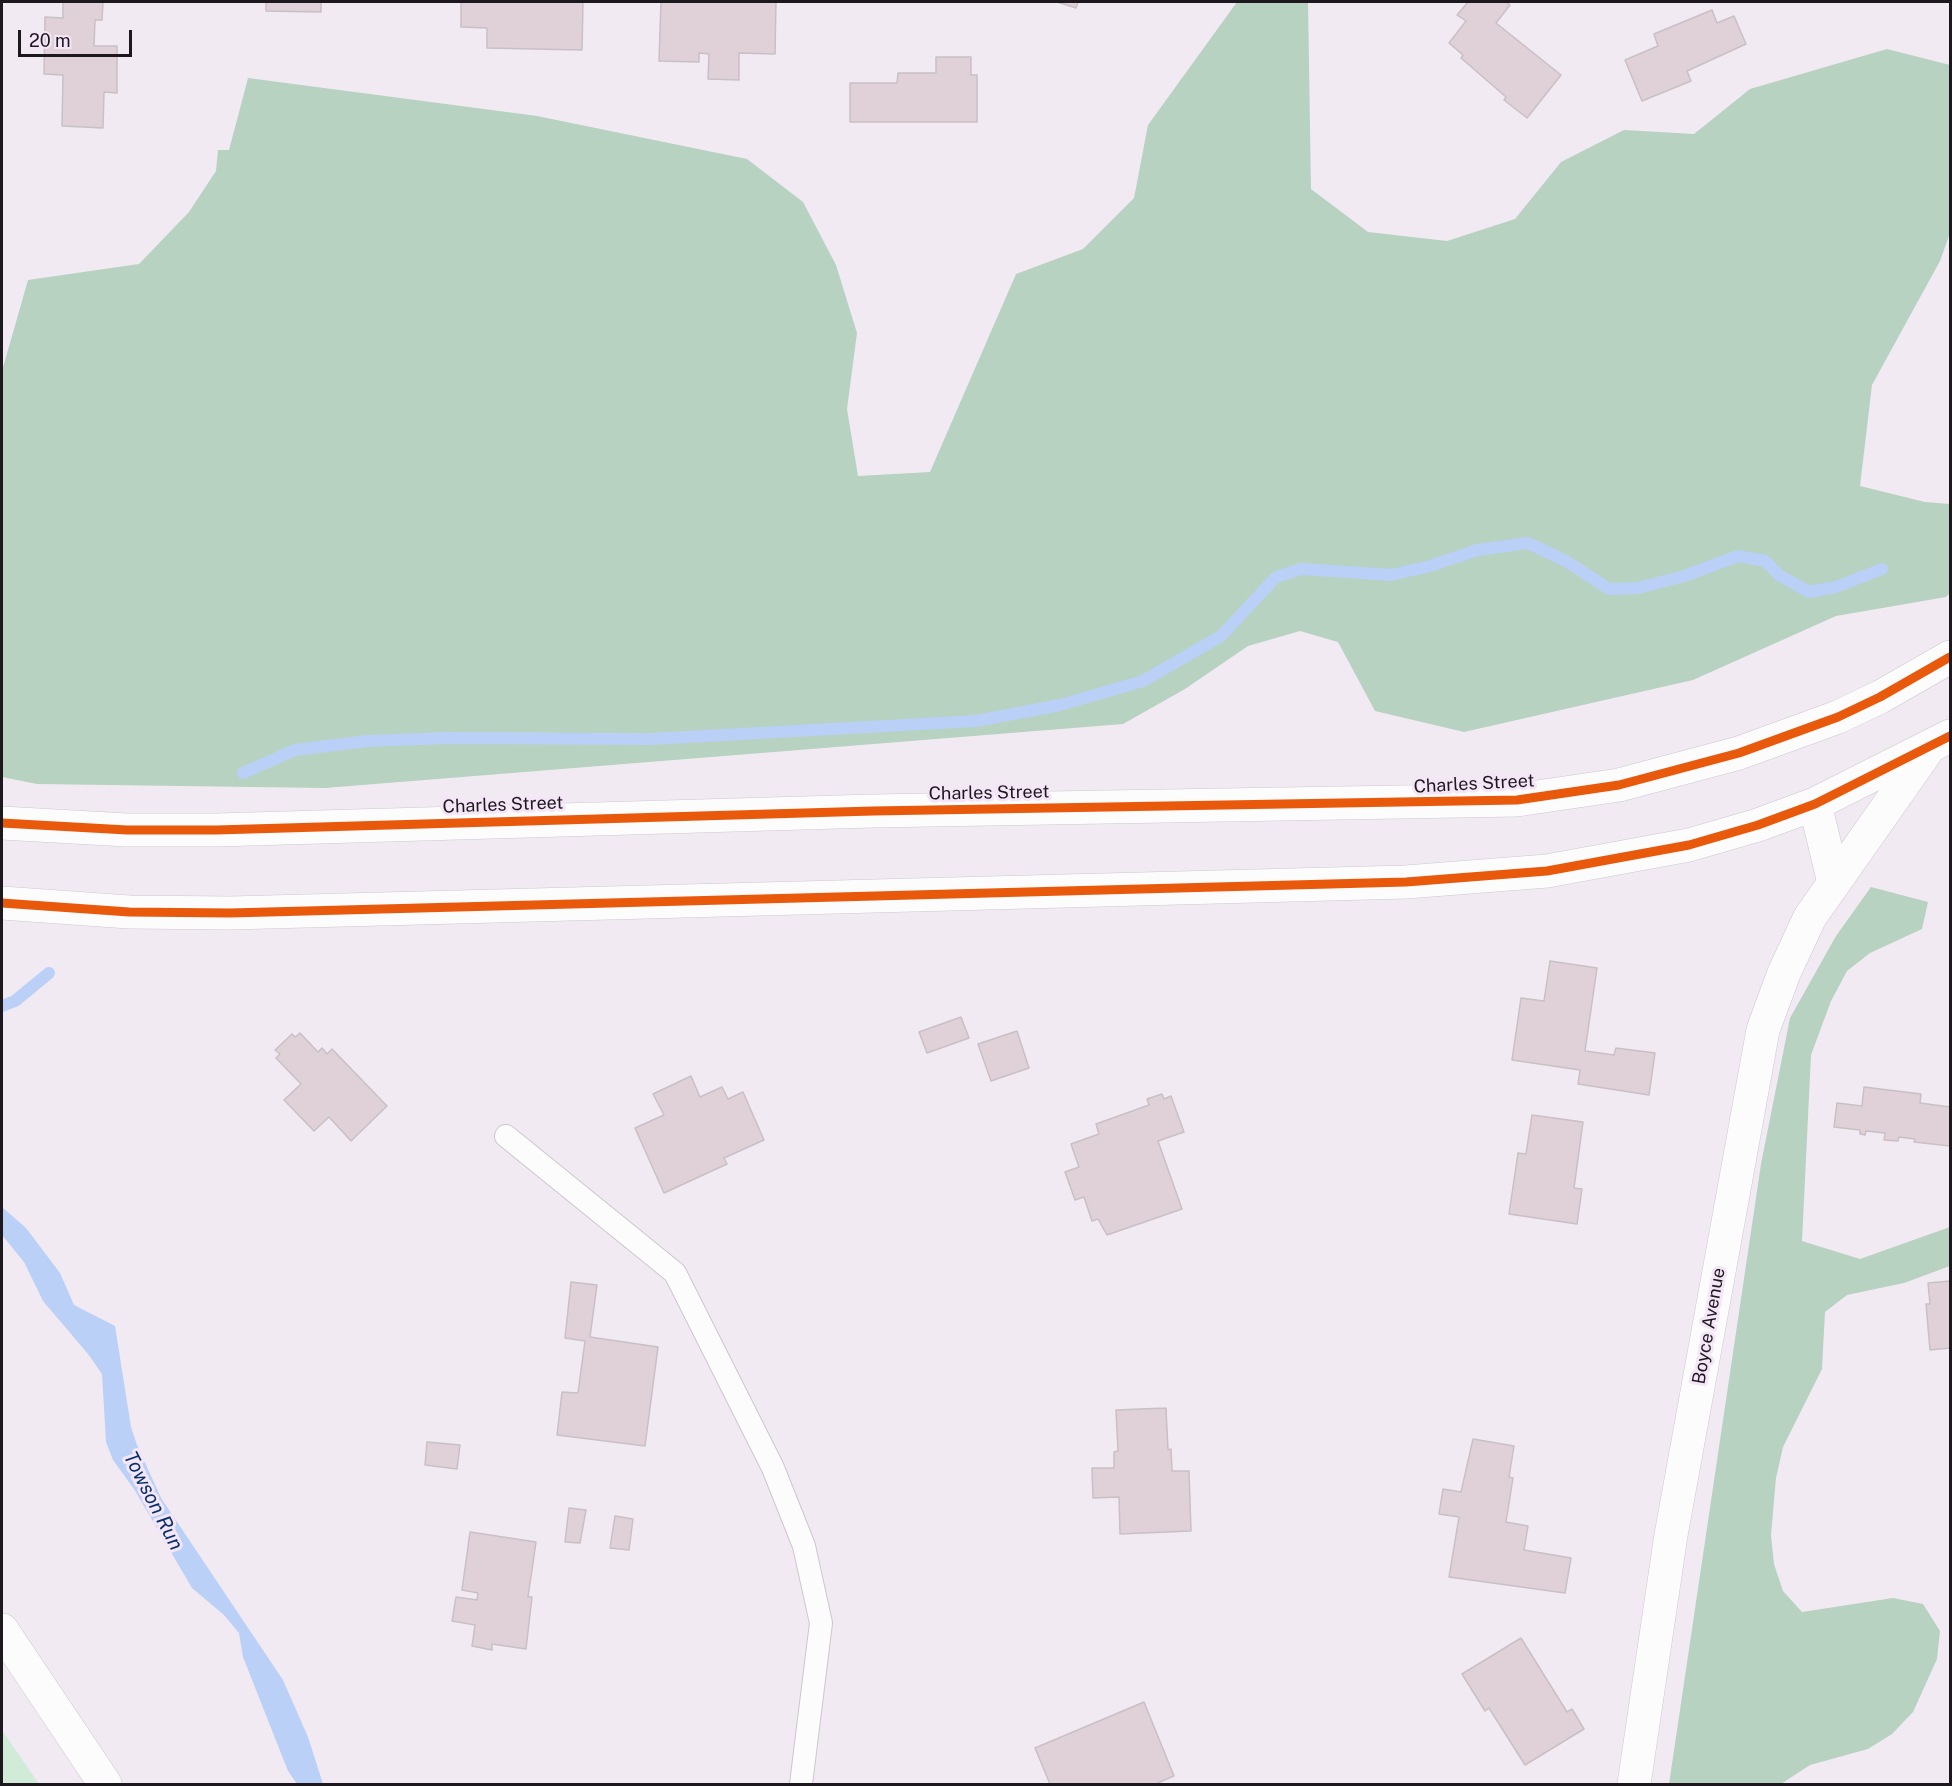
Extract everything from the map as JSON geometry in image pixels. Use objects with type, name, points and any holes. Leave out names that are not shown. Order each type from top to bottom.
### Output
[{"type":"main road","name":"Charles Street","points":[[2,823],[116,830],[216,830],[873,811],[1517,800],[1619,785],[1739,753],[1838,717],[1947,660]]},
{"type":"main road","points":[[2,903],[129,912],[230,913],[1406,882],[1547,871],[1689,845],[1815,804],[1939,743]]},
{"type":"main road","name":"Boyce Avenue","points":[[1634,1785],[1671,1535],[1763,1030],[1784,973],[1810,917],[1939,743]]},
{"type":"main road","points":[[1815,804],[1834,883]]},
{"type":"main road","points":[[2,1630],[105,1785]]},
{"type":"lane","points":[[506,1136],[675,1273],[773,1468],[804,1546],[821,1623],[801,1785]]},
{"type":"green space","points":[[1237,2],[1308,2],[1311,189],[1368,232],[1447,241],[1515,219],[1561,162],[1624,130],[1694,134],[1750,89],[1887,49],[1950,65],[1950,233],[1940,261],[1872,385],[1860,486],[1925,502],[1950,504],[1950,593],[1946,597],[1836,616],[1693,680],[1464,732],[1375,711],[1338,642],[1300,631],[1248,646],[1185,689],[1123,724],[325,788],[37,784],[2,777],[2,371],[28,280],[139,264],[189,212],[216,171],[218,150],[229,150],[248,78],[537,116],[747,159],[803,202],[836,265],[857,333],[847,409],[858,476],[930,472],[1016,274],[1083,249],[1134,198],[1148,125]]},
{"type":"green space","points":[[1871,887],[1928,902],[1922,929],[1870,953],[1847,971],[1831,1001],[1811,1055],[1802,1241],[1860,1259],[1950,1227],[1950,1266],[1904,1283],[1847,1295],[1825,1312],[1822,1369],[1783,1447],[1776,1478],[1771,1535],[1774,1564],[1783,1591],[1802,1612],[1893,1598],[1923,1604],[1940,1631],[1937,1659],[1913,1712],[1892,1734],[1868,1749],[1810,1765],[1781,1784],[1669,1784],[1761,1164],[1790,1018],[1836,936]]},
{"type":"green space","points":[[2,1730],[39,1784],[2,1784]]},
{"type":"water","name":"Towson Run","points":[[2,1207],[26,1228],[60,1273],[74,1305],[115,1326],[131,1427],[161,1498],[283,1680],[308,1737],[323,1784],[297,1784],[288,1771],[243,1657],[239,1633],[224,1615],[192,1588],[134,1489],[113,1460],[106,1442],[102,1374],[43,1301],[24,1262],[2,1235]]},
{"type":"building","points":[[63,2],[103,2],[102,20],[95,20],[94,46],[117,46],[117,93],[104,92],[103,128],[62,126],[63,75],[44,74],[45,17],[63,18]]},
{"type":"building","points":[[266,2],[321,2],[321,12],[266,11]]},
{"type":"building","points":[[461,2],[583,2],[582,50],[487,48],[487,28],[461,27]]},
{"type":"building","points":[[661,2],[776,2],[775,54],[739,53],[739,80],[708,79],[709,54],[699,53],[699,62],[659,61]]},
{"type":"building","points":[[1057,2],[1078,2],[1076,8]]},
{"type":"building","points":[[1468,2],[1506,2],[1510,5],[1496,23],[1561,75],[1527,118],[1504,100],[1506,97],[1461,58],[1463,55],[1449,43],[1466,21],[1457,15]]},
{"type":"building","points":[[1712,10],[1717,23],[1734,16],[1746,44],[1687,71],[1691,81],[1642,101],[1625,60],[1658,46],[1654,34]]},
{"type":"building","points":[[936,57],[971,57],[971,75],[977,75],[977,122],[850,122],[850,83],[897,83],[898,73],[936,73]]},
{"type":"building","points":[[1550,961],[1597,968],[1585,1051],[1614,1055],[1616,1048],[1655,1053],[1649,1095],[1578,1084],[1580,1070],[1512,1060],[1521,998],[1544,1001]]},
{"type":"building","points":[[961,1017],[969,1038],[927,1053],[919,1032]]},
{"type":"building","points":[[1017,1031],[1029,1068],[991,1081],[978,1044]]},
{"type":"building","points":[[300,1033],[318,1052],[322,1048],[327,1054],[332,1049],[387,1106],[351,1141],[329,1117],[314,1131],[284,1100],[301,1084],[276,1058],[280,1054],[275,1050],[292,1034],[295,1037]]},
{"type":"building","points":[[691,1076],[700,1097],[722,1087],[728,1099],[743,1092],[764,1140],[724,1158],[727,1164],[664,1193],[635,1128],[664,1115],[653,1094]]},
{"type":"building","points":[[1864,1087],[1921,1094],[1920,1103],[1950,1107],[1950,1146],[1914,1142],[1915,1139],[1899,1137],[1898,1141],[1884,1140],[1885,1133],[1866,1131],[1865,1135],[1860,1134],[1860,1130],[1834,1127],[1837,1103],[1862,1106]]},
{"type":"building","points":[[1162,1094],[1164,1099],[1171,1096],[1184,1132],[1158,1141],[1182,1209],[1107,1235],[1098,1219],[1092,1221],[1084,1197],[1075,1200],[1065,1172],[1079,1167],[1071,1144],[1099,1134],[1096,1124],[1149,1105],[1147,1099]]},
{"type":"building","points":[[1532,1115],[1583,1122],[1574,1188],[1582,1189],[1577,1224],[1509,1214],[1518,1153],[1526,1154]]},
{"type":"building","points":[[1950,1281],[1950,1348],[1930,1350],[1926,1304],[1930,1304],[1928,1283]]},
{"type":"building","points":[[571,1282],[597,1285],[590,1337],[658,1347],[645,1446],[557,1435],[562,1392],[578,1393],[585,1341],[565,1338]]},
{"type":"building","points":[[1166,1408],[1168,1450],[1171,1449],[1172,1471],[1189,1471],[1191,1531],[1120,1534],[1119,1497],[1093,1498],[1092,1468],[1114,1468],[1114,1452],[1118,1451],[1116,1410]]},
{"type":"building","points":[[1473,1439],[1514,1446],[1509,1477],[1513,1478],[1506,1522],[1528,1526],[1524,1550],[1571,1558],[1565,1593],[1449,1577],[1459,1517],[1439,1514],[1443,1489],[1461,1492]]},
{"type":"building","points":[[427,1442],[460,1445],[457,1469],[425,1465]]},
{"type":"building","points":[[569,1508],[586,1510],[580,1543],[565,1542]]},
{"type":"building","points":[[615,1516],[633,1519],[629,1550],[610,1548]]},
{"type":"building","points":[[470,1532],[536,1542],[528,1597],[532,1597],[526,1649],[492,1644],[492,1650],[472,1646],[475,1625],[452,1621],[456,1597],[477,1600],[478,1593],[462,1590]]},
{"type":"building","points":[[1521,1638],[1567,1712],[1572,1709],[1584,1729],[1525,1765],[1489,1708],[1485,1711],[1462,1674]]},
{"type":"building","points":[[1144,1702],[1174,1776],[1155,1784],[1050,1784],[1035,1748]]},
{"type":"waterway","points":[[243,773],[295,750],[367,741],[447,738],[651,739],[976,721],[1060,705],[1143,681],[1221,636],[1276,577],[1301,569],[1391,575],[1430,566],[1477,550],[1528,543],[1566,561],[1609,589],[1638,588],[1684,576],[1738,556],[1765,561],[1779,575],[1809,592],[1836,587],[1882,569]]},
{"type":"waterway","points":[[2,1006],[15,1001],[49,973]]},
{"type":"cycle path","points":[[2,823],[127,830],[216,830],[873,811],[1517,800],[1619,785],[1739,753],[1838,717],[1880,697],[1950,657]]},
{"type":"cycle path","points":[[2,903],[129,912],[230,913],[1406,882],[1547,871],[1689,845],[1758,825],[1815,804],[1950,736]]}]
